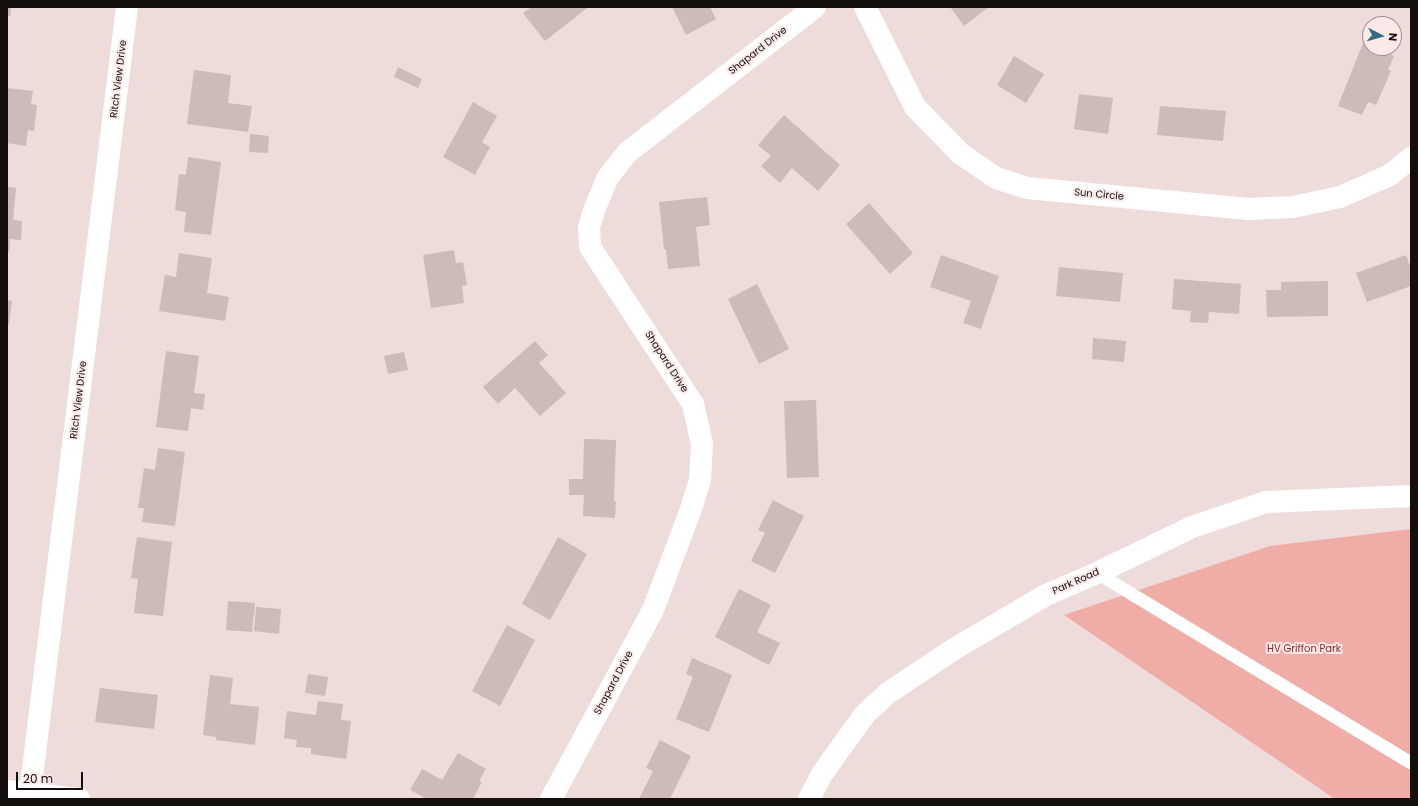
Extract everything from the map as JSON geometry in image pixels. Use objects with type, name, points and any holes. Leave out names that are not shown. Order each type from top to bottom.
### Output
[{"type":"street","name":"Ritch View Drive","points":[[30,793],[127,7]]},
{"type":"street","name":"Shapard Drive","points":[[551,799],[653,610],[691,510],[700,480],[702,444],[693,404],[590,247],[589,227],[595,208],[608,177],[628,152],[815,7]]},
{"type":"street","name":"Sun Circle","points":[[865,7],[915,107],[961,154],[996,178],[1027,188],[1248,209],[1293,207],[1340,198],[1390,175],[1411,158]]},
{"type":"street","name":"Park Road","points":[[809,799],[822,774],[865,714],[888,693],[954,649],[1046,595],[1097,573],[1192,527],[1266,502],[1411,496]]},
{"type":"street","points":[[7,791],[79,799]]},
{"type":"lane","points":[[1097,573],[1411,763]]},
{"type":"green space","name":"HV Griffon Park","points":[[1411,529],[1411,799],[1335,799],[1064,615],[1270,546]]},
{"type":"building","points":[[7,7],[11,7],[10,16],[7,16]]},
{"type":"building","points":[[532,7],[587,8],[545,41],[523,13]]},
{"type":"building","points":[[672,7],[710,7],[716,19],[686,35]]},
{"type":"building","points":[[950,7],[989,7],[964,26]]},
{"type":"building","points":[[1362,46],[1362,56],[1394,56],[1388,70],[1391,71],[1376,105],[1368,102],[1362,115],[1338,106]]},
{"type":"building","points":[[1014,56],[1044,74],[1026,103],[997,85]]},
{"type":"building","points":[[398,67],[422,79],[418,88],[394,77]]},
{"type":"building","points":[[194,70],[231,75],[228,103],[252,106],[248,132],[187,124]]},
{"type":"building","points":[[7,88],[33,91],[31,104],[37,105],[34,131],[28,130],[26,146],[7,143]]},
{"type":"building","points":[[1079,94],[1113,98],[1108,134],[1074,129]]},
{"type":"building","points":[[473,102],[497,116],[482,142],[490,147],[475,175],[443,157]]},
{"type":"building","points":[[1160,106],[1226,111],[1223,141],[1157,135]]},
{"type":"building","points":[[784,115],[840,165],[818,191],[792,168],[780,183],[761,166],[771,156],[758,145]]},
{"type":"building","points":[[250,134],[269,136],[268,153],[249,152]]},
{"type":"building","points":[[188,157],[221,162],[211,235],[184,232],[186,212],[175,210],[179,174],[186,175]]},
{"type":"building","points":[[7,187],[16,188],[13,220],[22,221],[21,240],[10,239],[9,252],[7,252]]},
{"type":"building","points":[[707,197],[710,225],[696,227],[700,266],[668,269],[666,249],[664,249],[659,202]]},
{"type":"building","points":[[869,203],[913,253],[890,274],[846,224]]},
{"type":"building","points":[[454,250],[456,263],[463,262],[467,285],[462,286],[464,303],[431,308],[423,255]]},
{"type":"building","points":[[179,253],[212,258],[207,293],[229,297],[225,321],[159,311],[165,275],[176,277]]},
{"type":"building","points":[[941,255],[999,276],[981,329],[963,323],[971,301],[930,287]]},
{"type":"building","points":[[1406,255],[1411,269],[1411,286],[1367,302],[1356,273]]},
{"type":"building","points":[[1059,267],[1123,273],[1120,302],[1056,296]]},
{"type":"building","points":[[1174,279],[1241,284],[1239,314],[1209,312],[1208,323],[1190,322],[1191,311],[1172,309]]},
{"type":"building","points":[[1328,281],[1328,316],[1267,317],[1266,290],[1281,290],[1281,282]]},
{"type":"building","points":[[757,284],[789,349],[759,364],[728,299]]},
{"type":"building","points":[[7,300],[12,301],[9,325],[7,325]]},
{"type":"building","points":[[1093,338],[1126,341],[1124,362],[1092,359]]},
{"type":"building","points":[[535,341],[548,355],[539,363],[566,393],[540,416],[515,388],[498,404],[483,387]]},
{"type":"building","points":[[166,351],[199,356],[194,393],[205,394],[203,410],[191,408],[188,431],[156,427]]},
{"type":"building","points":[[404,352],[408,370],[388,374],[384,356]]},
{"type":"building","points":[[816,400],[819,477],[787,478],[784,401]]},
{"type":"building","points":[[584,439],[616,440],[614,501],[616,501],[615,518],[583,516],[584,495],[569,495],[569,479],[583,479]]},
{"type":"building","points":[[158,448],[185,452],[175,526],[142,522],[144,508],[138,508],[144,468],[155,470]]},
{"type":"building","points":[[773,500],[804,516],[775,573],[751,561],[765,533],[758,530]]},
{"type":"building","points":[[137,537],[172,542],[163,616],[134,613],[138,579],[131,578]]},
{"type":"building","points":[[558,537],[587,554],[550,620],[522,604]]},
{"type":"building","points":[[739,589],[771,605],[757,632],[780,643],[769,665],[715,637]]},
{"type":"building","points":[[228,601],[255,603],[252,632],[226,630]]},
{"type":"building","points":[[256,607],[281,609],[279,634],[254,631]]},
{"type":"building","points":[[507,625],[535,640],[500,706],[472,691]]},
{"type":"building","points":[[692,658],[732,675],[709,732],[676,719],[693,677],[686,674]]},
{"type":"building","points":[[308,674],[328,677],[325,696],[305,693]]},
{"type":"building","points":[[210,675],[233,678],[230,704],[259,707],[255,745],[216,740],[216,737],[203,735]]},
{"type":"building","points":[[100,688],[158,695],[154,729],[95,722]]},
{"type":"building","points":[[318,701],[343,704],[341,720],[351,721],[346,759],[311,754],[311,748],[296,747],[297,740],[284,738],[287,711],[316,715]]},
{"type":"building","points":[[660,740],[691,756],[670,799],[639,799],[653,771],[646,768]]},
{"type":"building","points":[[458,753],[486,769],[479,781],[482,782],[473,799],[427,799],[410,790],[422,769],[442,780]]}]
